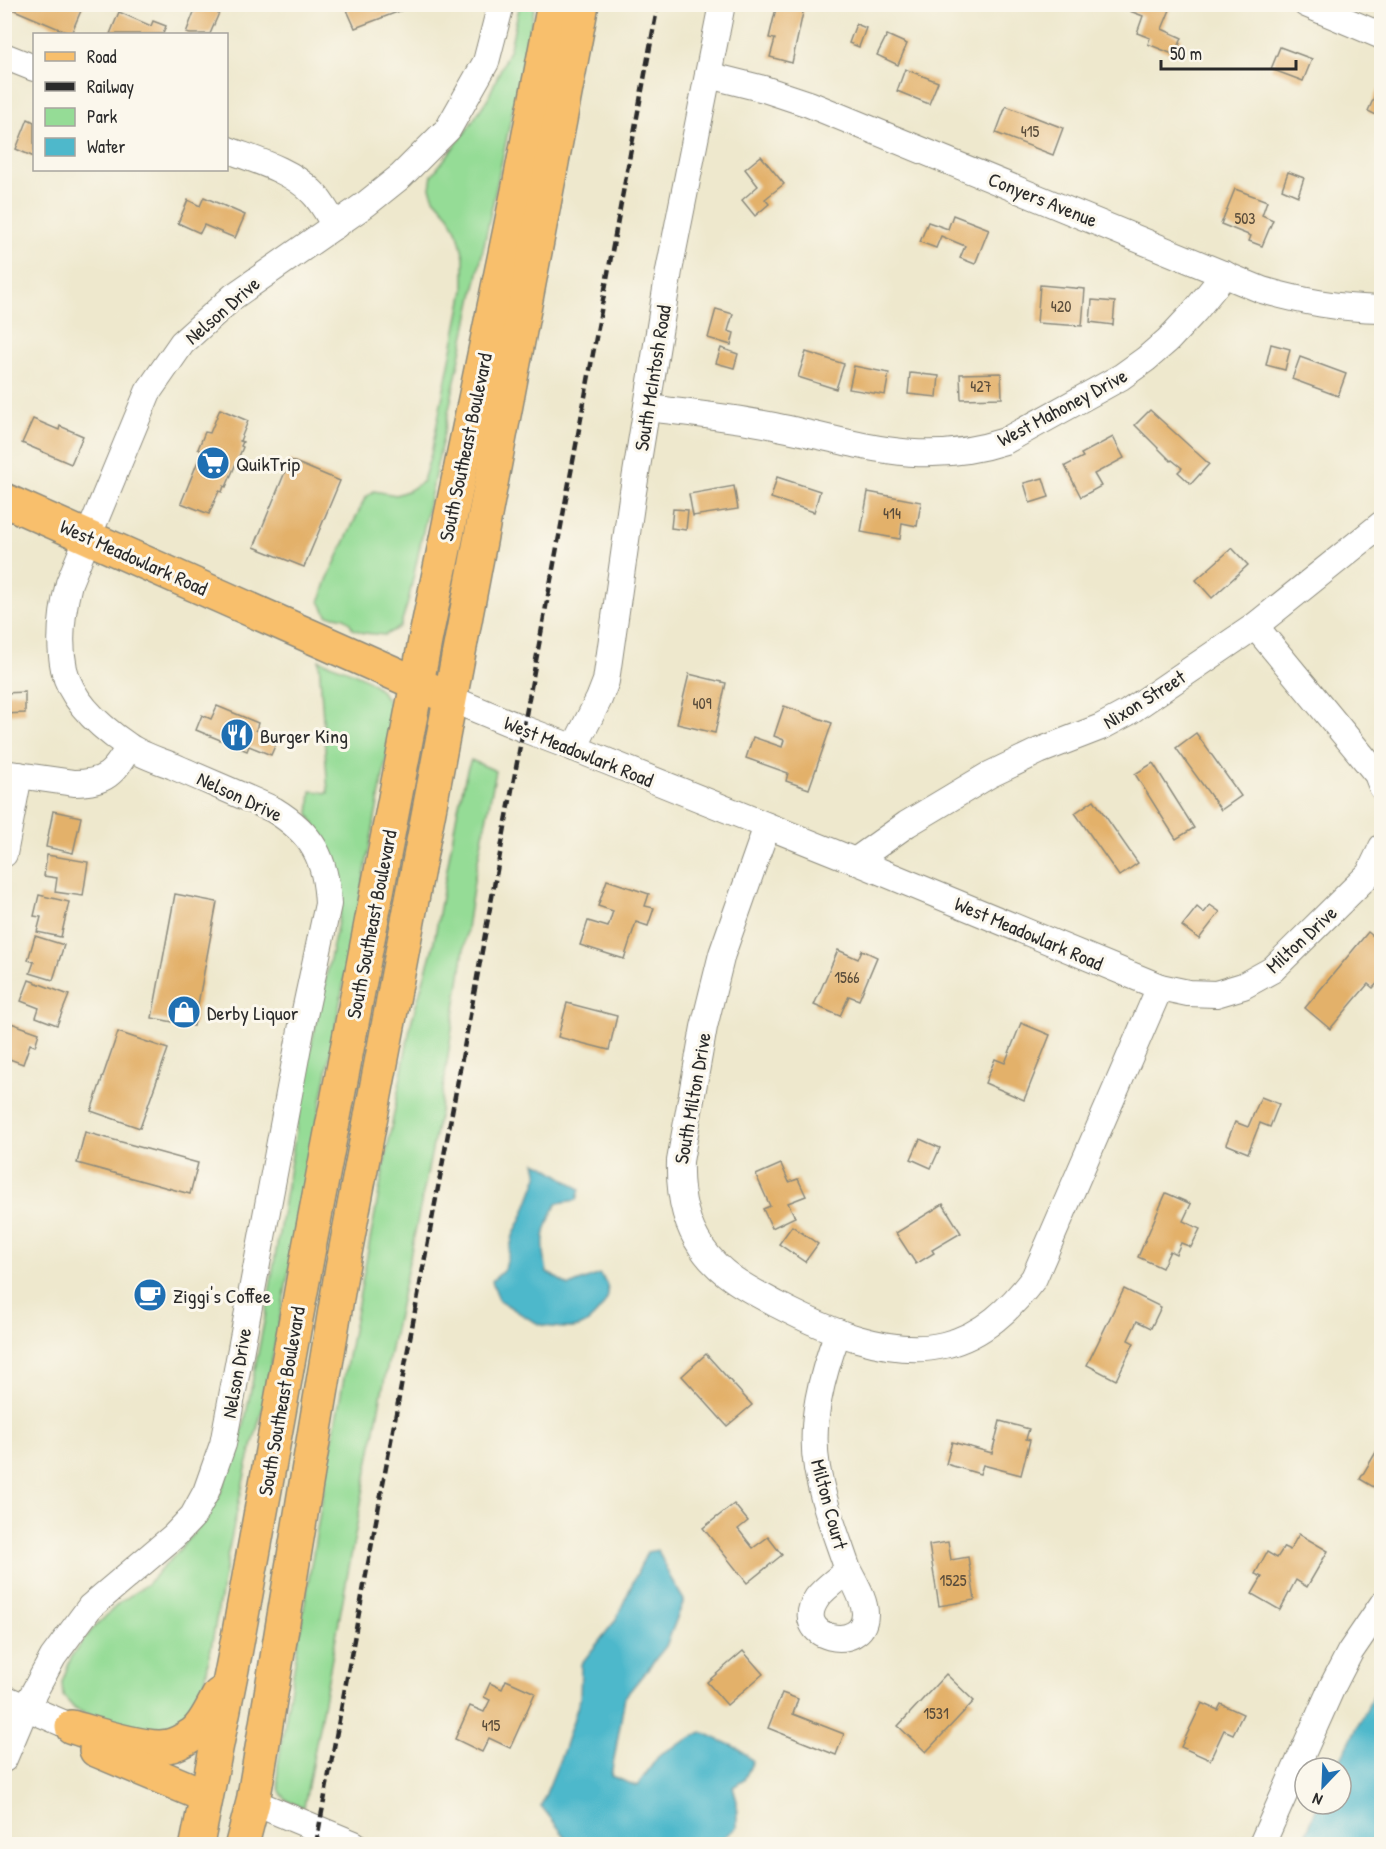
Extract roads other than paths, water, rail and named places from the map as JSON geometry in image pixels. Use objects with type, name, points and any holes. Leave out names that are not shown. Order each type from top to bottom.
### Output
[{"type":"main road","name":"South Southeast Boulevard","points":[[197,1845],[417,684],[554,4]]},
{"type":"main road","name":"South Southeast Boulevard","points":[[242,1845],[253,1802],[341,1274],[582,4]]},
{"type":"main road","name":"West Meadowlark Road","points":[[4,500],[449,698]]},
{"type":"main road","points":[[72,1727],[140,1744],[169,1746],[194,1733],[205,1719],[233,1663]]},
{"type":"main road","points":[[233,1663],[243,1697],[233,1759],[237,1774],[253,1802]]},
{"type":"main road","points":[[72,1727],[80,1743],[206,1796]]},
{"type":"street","name":"Nelson Drive","points":[[4,1759],[15,1703],[90,1608],[174,1536],[193,1516],[206,1492],[223,1444],[302,1025],[328,904],[327,885],[318,852],[288,818],[129,747],[90,713],[74,692],[64,670],[61,641],[64,603],[69,583],[148,392],[182,343],[234,296],[335,226],[401,176],[448,129],[486,62],[501,4]]},
{"type":"street","name":"South McIntosh Road","points":[[574,747],[606,681],[632,498],[669,272],[722,4]]},
{"type":"street","points":[[1306,4],[1382,36]]},
{"type":"street","points":[[4,56],[33,68]]},
{"type":"street","name":"Conyers Avenue","points":[[708,75],[765,88],[809,104],[1262,290],[1301,301],[1342,308],[1382,309]]},
{"type":"street","points":[[228,149],[286,174],[311,191],[335,226]]},
{"type":"street","name":"West Mahoney Drive","points":[[647,408],[729,418],[886,451],[939,454],[993,445],[1005,441],[1121,377],[1146,359],[1195,312],[1225,274]]},
{"type":"street","name":"Nixon Street","points":[[855,861],[906,824],[989,776],[1039,752],[1101,727],[1127,713],[1256,626],[1382,524]]},
{"type":"street","points":[[1256,626],[1377,774],[1382,787]]},
{"type":"street","name":"West Meadowlark Road","points":[[449,698],[855,861],[1160,987]]},
{"type":"street","points":[[4,854],[12,774],[86,783],[99,779],[117,768],[129,747]]},
{"type":"street","name":"South Milton Drive","points":[[767,826],[722,954],[704,1027],[680,1161],[679,1181],[682,1201],[692,1230],[712,1261],[732,1279],[799,1316],[838,1332],[864,1341],[898,1347],[932,1348],[972,1335],[995,1320],[1018,1299],[1034,1278],[1160,987]]},
{"type":"street","name":"Milton Drive","points":[[1160,987],[1188,993],[1216,994],[1243,986],[1272,970],[1369,874],[1382,846]]},
{"type":"street","name":"Milton Court","points":[[838,1332],[826,1366],[818,1401],[815,1436],[817,1468],[848,1570]]},
{"type":"street","points":[[1262,1845],[1332,1687],[1350,1653],[1382,1605]]},
{"type":"street","points":[[15,1703],[72,1727]]},
{"type":"street","points":[[253,1802],[354,1845]]},
{"type":"water","points":[[535,1162],[580,1189],[577,1200],[557,1203],[548,1222],[544,1237],[547,1272],[569,1286],[599,1274],[607,1286],[607,1299],[601,1308],[589,1321],[578,1327],[546,1326],[532,1320],[499,1300],[492,1281],[505,1269],[513,1236],[538,1176]]},
{"type":"water","points":[[658,1550],[670,1577],[684,1600],[666,1646],[625,1697],[611,1776],[637,1786],[660,1754],[702,1732],[739,1749],[753,1761],[744,1780],[733,1787],[737,1801],[737,1827],[715,1844],[571,1844],[541,1806],[564,1749],[580,1699],[581,1664],[615,1621],[647,1552]]},
{"type":"water","points":[[1381,1681],[1381,1844],[1302,1844],[1313,1816],[1353,1816],[1353,1756],[1342,1756]]},
{"type":"railway","points":[[316,1844],[658,4]]},
{"type":"place","name":"QuikTrip","points":[[213,463]]},
{"type":"place","name":"Burger King","points":[[237,735]]},
{"type":"place","name":"Derby Liquor","points":[[184,1012]]},
{"type":"place","name":"Ziggi's Coffee","points":[[150,1295]]}]
